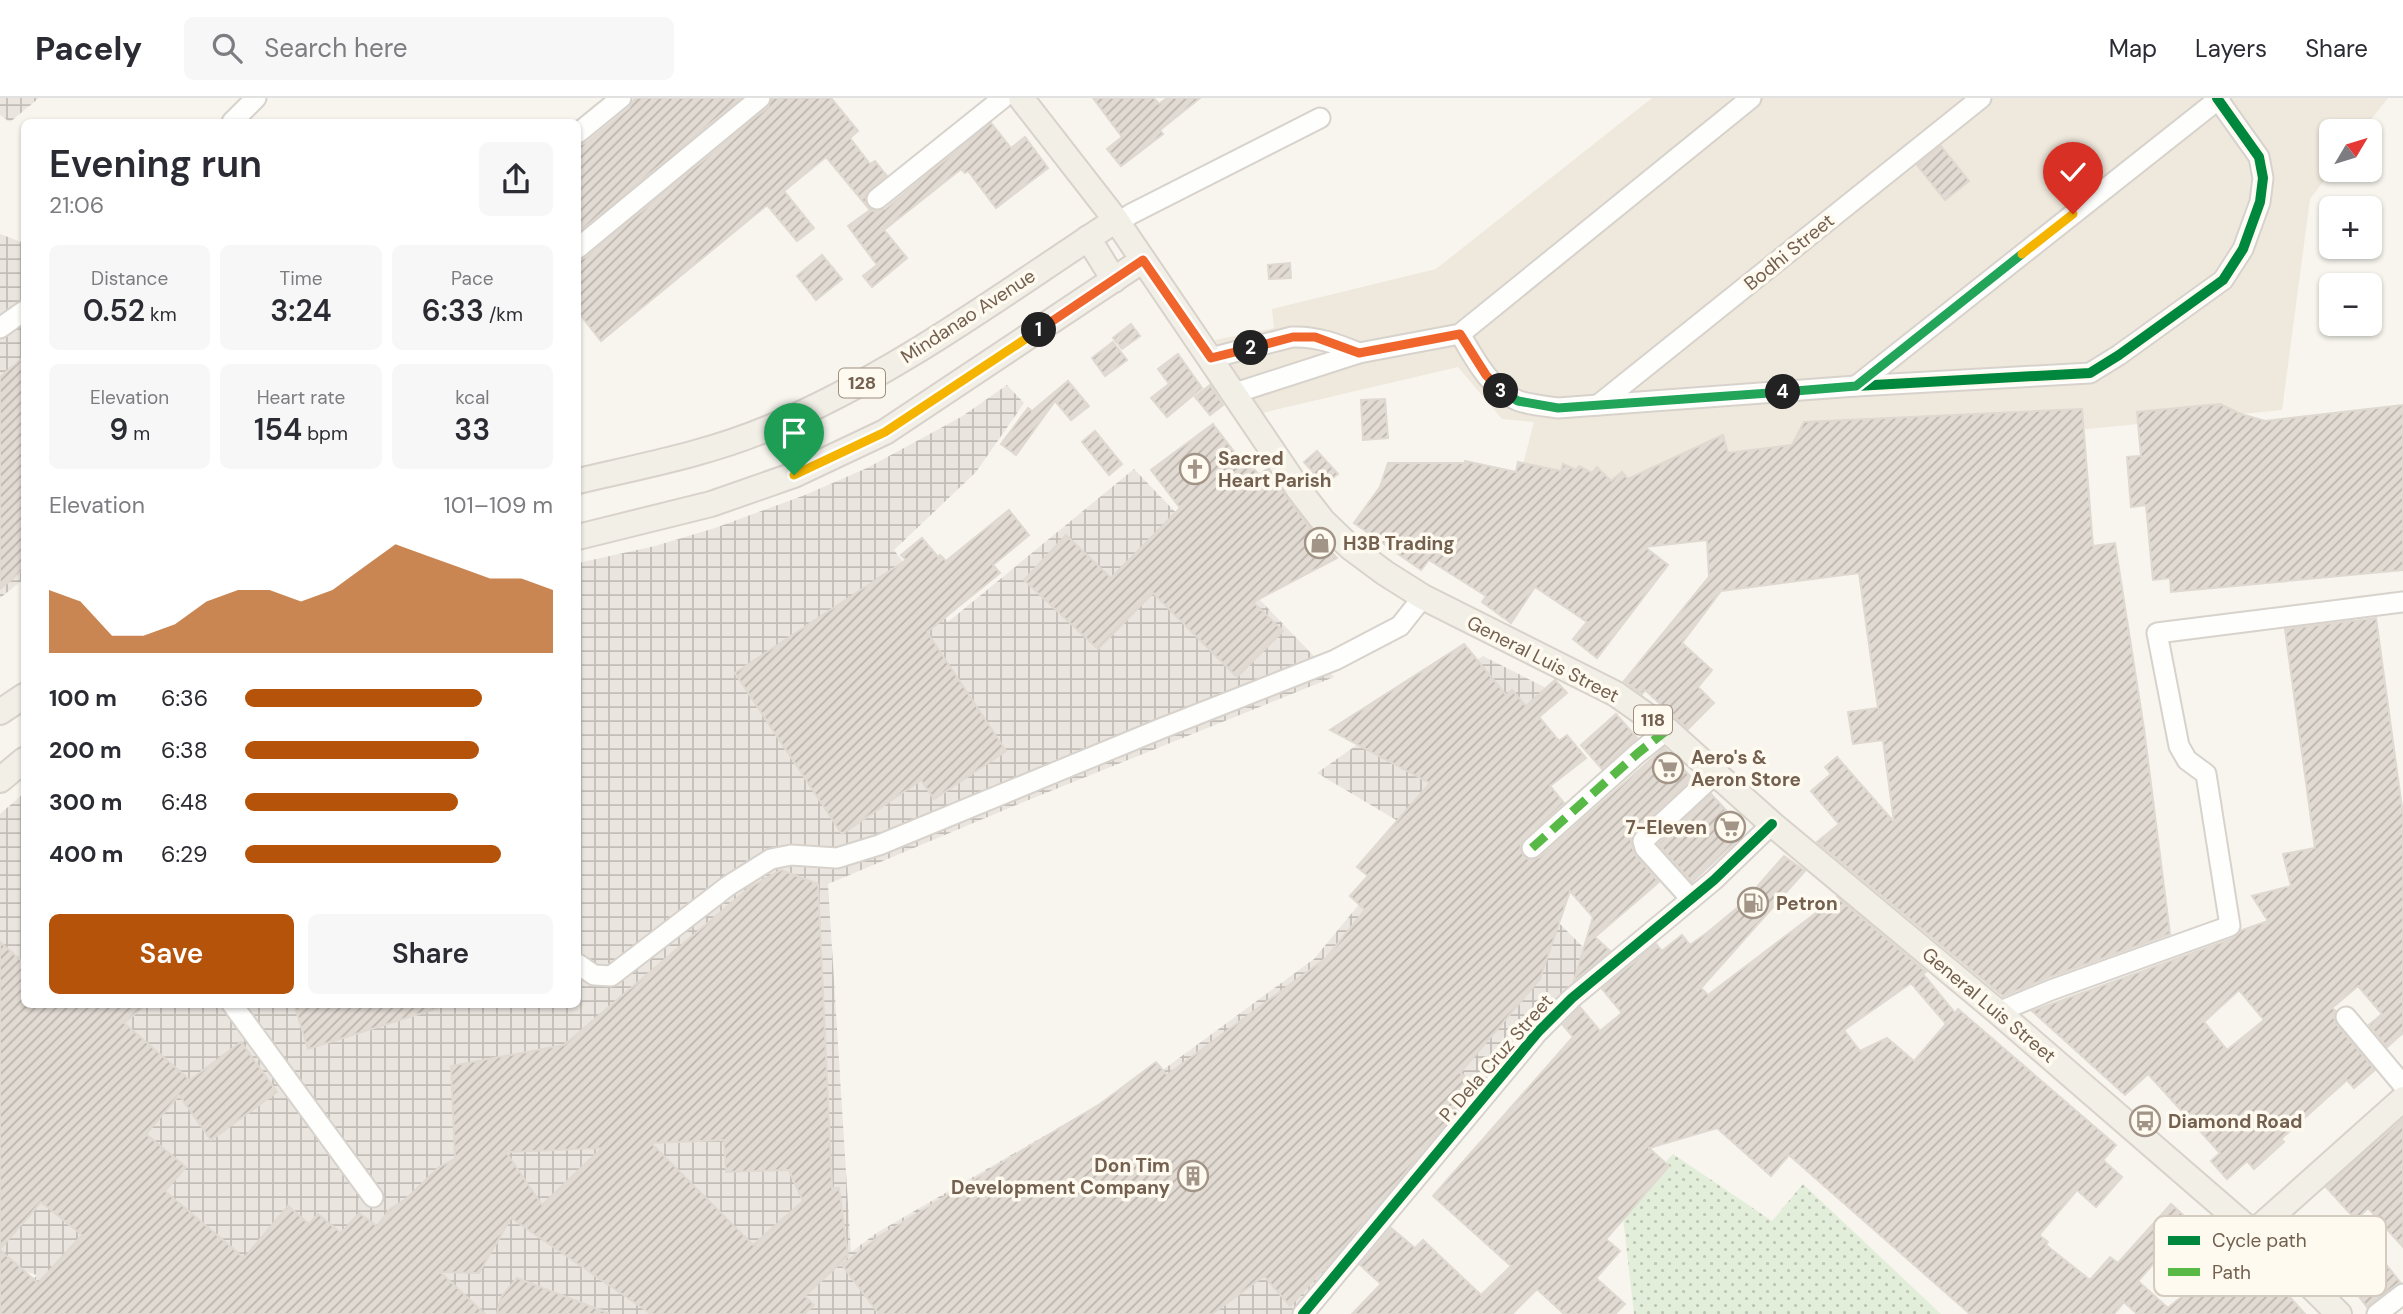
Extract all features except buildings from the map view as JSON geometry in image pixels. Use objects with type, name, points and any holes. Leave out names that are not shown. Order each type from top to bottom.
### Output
[{"type":"main road","name":"General Luis Street","points":[[1029,101],[1117,221],[1235,393],[1269,449],[1323,521],[1350,547],[1423,597],[1616,694],[1667,730],[1772,824],[1998,1012],[2233,1216]]},
{"type":"main road","name":"Mindanao Avenue","points":[[581,480],[682,457],[782,422],[858,386],[942,335],[1117,221]]},
{"type":"main road","points":[[1088,238],[1114,280]]},
{"type":"main road","points":[[581,536],[711,504],[794,475],[885,432],[1143,260]]},
{"type":"main road","points":[[0,712],[21,698]]},
{"type":"main road","points":[[0,780],[21,762]]},
{"type":"main road","points":[[2272,1216],[2403,1099]]},
{"type":"main road","name":"General Luis Street","points":[[2321,1296],[2339,1314]]},
{"type":"street","points":[[235,119],[256,98]]},
{"type":"street","points":[[581,131],[621,98]]},
{"type":"street","points":[[581,246],[760,98]]},
{"type":"street","points":[[877,199],[1003,98]]},
{"type":"street","points":[[1235,393],[1359,353],[1460,334],[1751,98]]},
{"type":"street","name":"Bodhi Street","points":[[1598,405],[1981,98]]},
{"type":"street","points":[[1460,334],[1486,375],[1501,391],[1518,401],[1558,408],[1856,386],[2090,373],[2223,280],[2242,249],[2260,202],[2263,178],[2259,157],[2218,98],[1856,386]]},
{"type":"street","points":[[1117,221],[1320,118]]},
{"type":"street","points":[[0,328],[21,313]]},
{"type":"street","points":[[1211,358],[1293,337],[1315,337],[1359,353]]},
{"type":"street","points":[[581,966],[594,975],[611,976],[728,886],[771,859],[791,855],[836,859],[879,845],[1335,660],[1400,626],[1423,597]]},
{"type":"street","points":[[1998,1012],[2051,990],[2230,926],[2206,774],[2188,760],[2179,746],[2157,633],[2403,602]]},
{"type":"street","points":[[1532,848],[1667,730]]},
{"type":"street","points":[[1691,899],[1645,848],[1643,841],[1717,772]]},
{"type":"street","name":"P. Dela Cruz Street","points":[[1303,1314],[1538,1032],[1572,999],[1714,880],[1772,824]]},
{"type":"street","points":[[235,1008],[373,1197]]},
{"type":"street","points":[[2346,1017],[2403,1085]]},
{"type":"street","points":[[2377,1314],[2403,1294]]},
{"type":"shaded area","points":[[0,98],[39,98],[10,122],[0,115]]},
{"type":"shaded area","points":[[1652,98],[2388,98],[2371,119],[2319,119],[2319,182],[2323,182],[2310,199],[2282,410],[1727,469],[1640,492],[1520,476],[1534,422],[1502,419],[1458,367],[1262,413],[1215,340],[1274,328],[1272,309],[1436,269]]},
{"type":"shaded area","points":[[0,234],[21,242],[21,581],[0,598]]},
{"type":"shaded area","points":[[1007,385],[1024,403],[976,472],[894,550],[948,622],[1134,469],[1334,677],[828,884],[851,1252],[878,1232],[1103,1102],[1111,1108],[1314,959],[1418,833],[1317,773],[1483,656],[1556,693],[1531,718],[1482,846],[1599,963],[1295,1314],[4,1314],[37,1275],[0,1264],[0,814],[21,796],[21,1008],[581,1008],[581,562],[655,546],[715,528],[805,495],[867,468],[961,417]]},
{"type":"green space","points":[[1673,1154],[1772,1221],[1803,1184],[1941,1314],[1634,1314],[1622,1208]]},
{"type":"marked path","points":[[1532,848],[1667,730]]},
{"type":"cycle path","points":[[1460,334],[1484,373],[1500,390],[1519,401],[1558,408],[1856,386],[2090,373],[2223,280],[2243,249],[2260,202],[2263,178],[2259,157],[2217,98]]},
{"type":"cycle path","points":[[1303,1314],[1538,1032],[1572,998],[1714,880],[1772,824]]},
{"type":"place","name":"Sacred Heart Parish","points":[[1195,469]]},
{"type":"place","name":"H3B Trading","points":[[1320,543]]},
{"type":"place","name":"Aero's & Aeron Store","points":[[1668,768]]},
{"type":"place","name":"7-Eleven","points":[[1730,827]]},
{"type":"place","name":"Petron","points":[[1753,903]]},
{"type":"place","name":"Diamond Road","points":[[2145,1121]]},
{"type":"place","name":"Don Tim Development Company","points":[[1193,1176]]},
{"type":"route","points":[[794,475],[885,432],[1143,260],[1211,358],[1293,337],[1315,337],[1359,353],[1460,334],[1486,375],[1501,391],[1518,401],[1558,408],[1856,386],[2073,214]]}]
